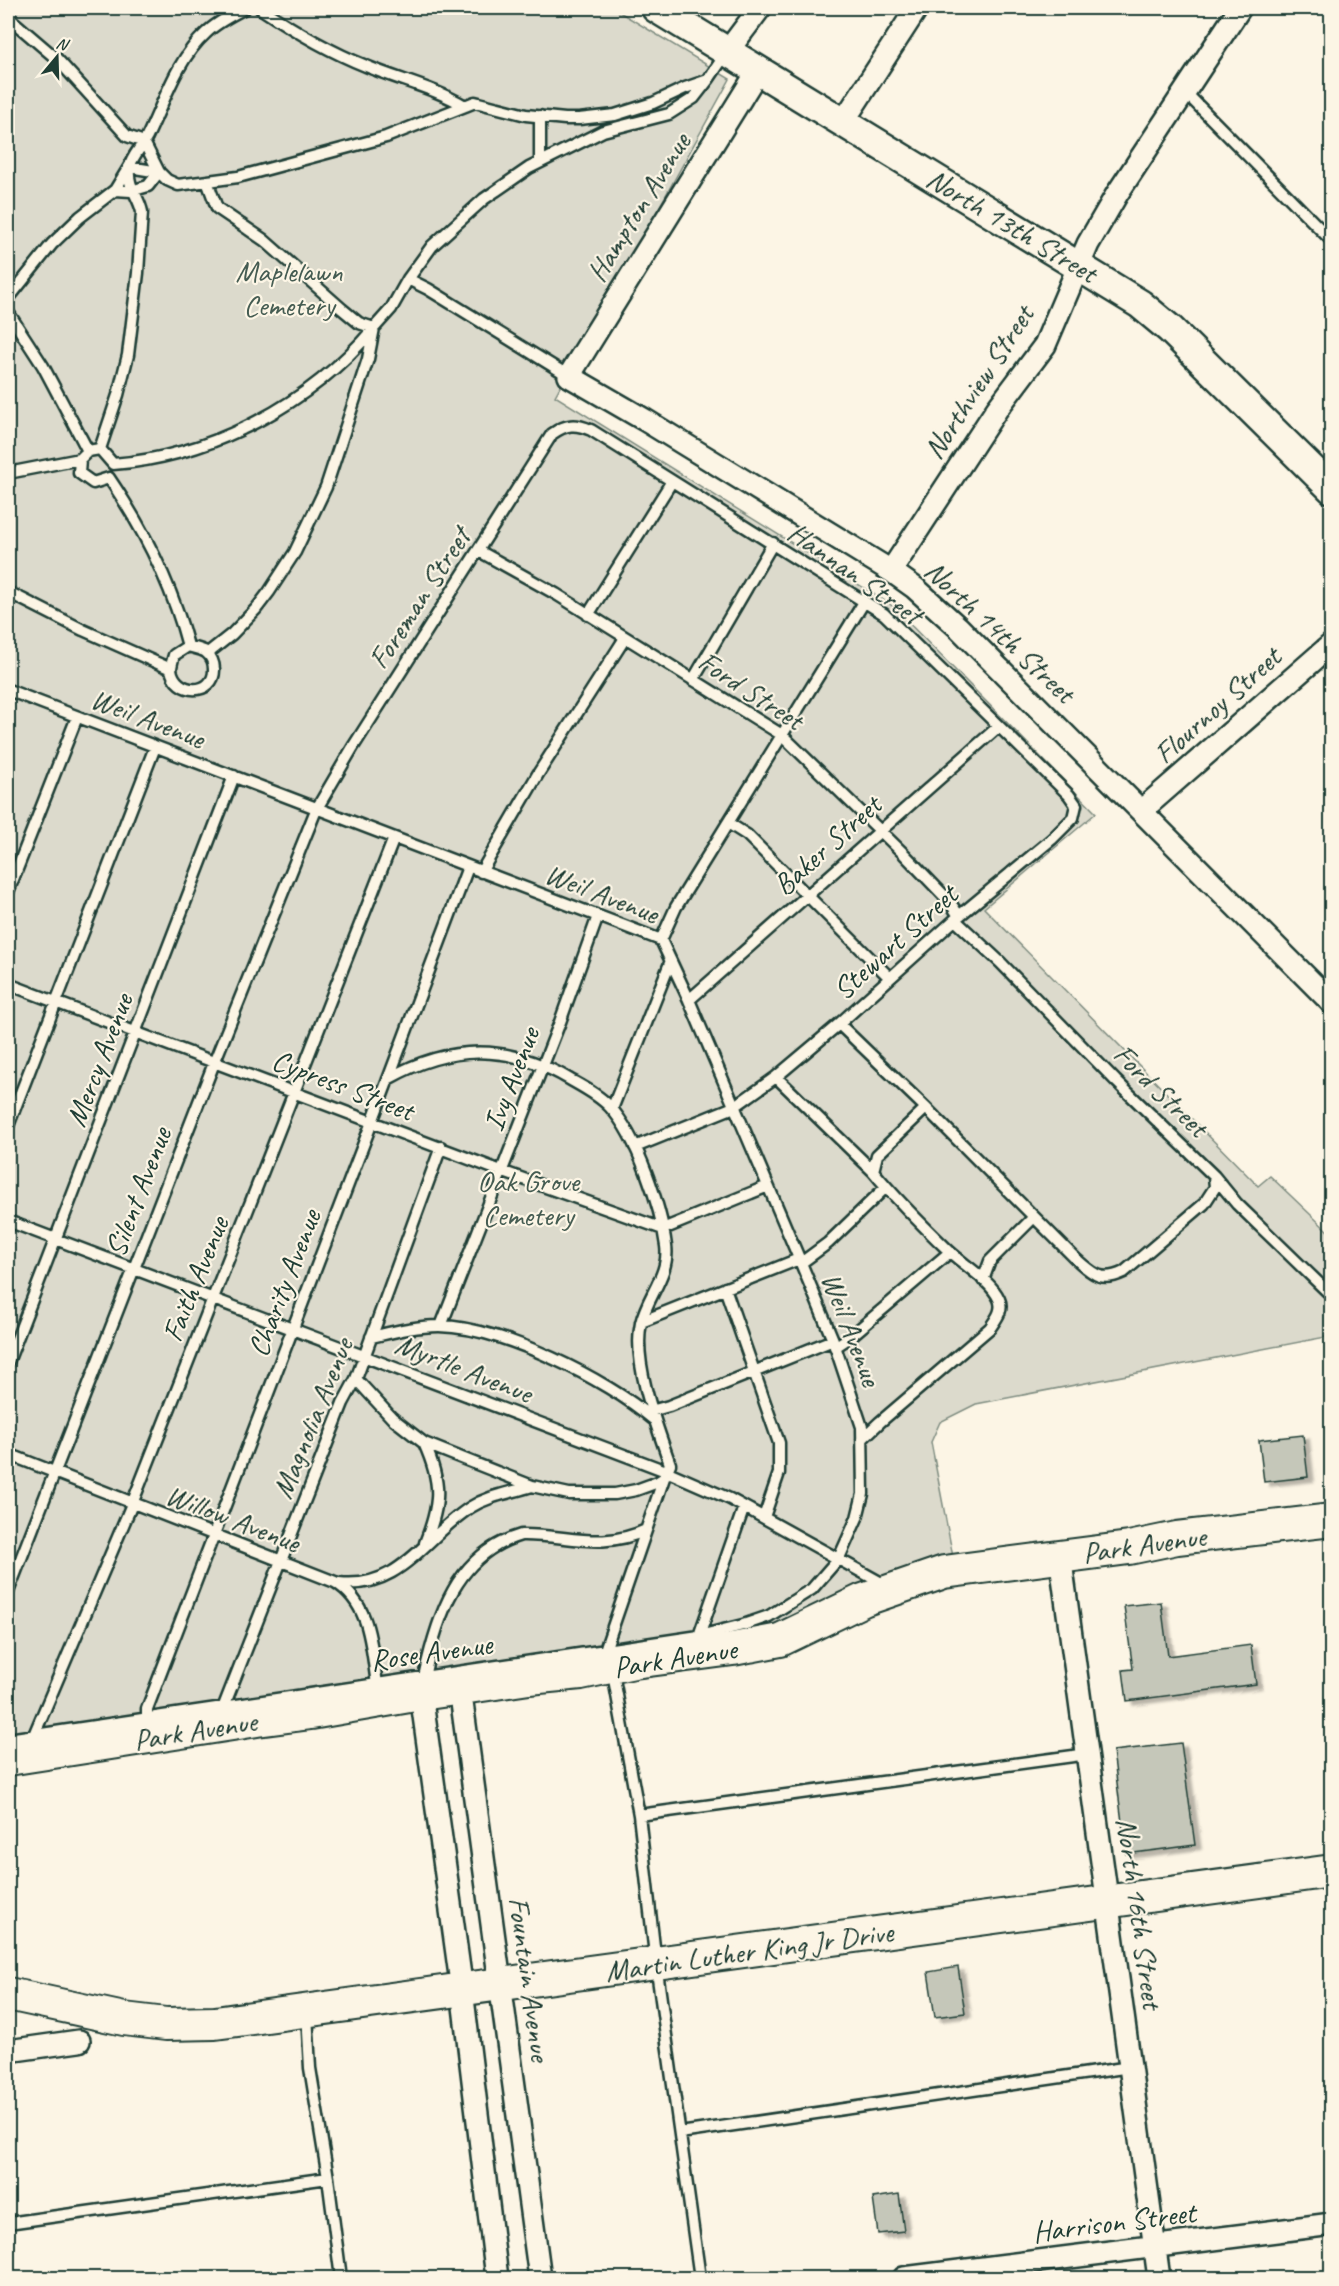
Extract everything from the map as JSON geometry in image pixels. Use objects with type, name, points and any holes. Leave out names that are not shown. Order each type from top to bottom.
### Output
[{"type":"main road","name":"North 13th Street","points":[[656,8],[1080,265],[1140,304],[1170,329],[1332,489]]},
{"type":"main road","name":"Park Avenue","points":[[8,1759],[256,1719],[311,1713],[423,1685],[460,1688],[609,1659],[634,1662],[733,1649],[780,1640],[863,1600],[944,1572],[1129,1548],[1177,1538],[1332,1520]]},
{"type":"main road","name":"Martin Luther King Jr Drive","points":[[8,1994],[124,2019],[166,2024],[215,2024],[1332,1871]]},
{"type":"street","points":[[727,52],[760,8]]},
{"type":"street","points":[[843,122],[917,8]]},
{"type":"street","name":"Northview Street","points":[[891,571],[997,409],[1045,345],[1088,244],[1117,194],[1240,8]]},
{"type":"street","name":"Hampton Avenue","points":[[569,376],[758,71]]},
{"type":"street","name":"North 14th Street","points":[[569,376],[645,420],[915,588],[958,627],[1142,810],[1332,1003]]},
{"type":"street","name":"Flournoy Street","points":[[1142,810],[1332,644]]},
{"type":"street","name":"North 16th Street","points":[[1060,1556],[1160,2278]]},
{"type":"street","points":[[423,1685],[497,2278]]},
{"type":"street","name":"Fountain Avenue","points":[[460,1688],[540,2278]]},
{"type":"street","points":[[8,2051],[79,2041]]},
{"type":"street","name":"Harrison Street","points":[[904,2278],[1332,2224]]},
{"type":"lane","points":[[8,299],[52,244],[80,217],[115,190],[144,142],[174,79],[198,41],[218,24],[245,8]]},
{"type":"lane","points":[[260,8],[336,53],[397,79],[446,95],[465,106]]},
{"type":"lane","points":[[8,17],[57,59],[127,135],[144,142],[159,172]]},
{"type":"lane","points":[[113,464],[141,462],[206,444],[246,428],[282,407],[356,350],[391,309],[408,279],[432,246],[457,222],[514,178],[540,162],[603,131],[669,114],[694,98],[727,52]]},
{"type":"lane","points":[[129,167],[159,172],[178,186],[256,173],[386,137],[476,102],[540,116],[579,120],[615,115],[652,103],[708,80]]},
{"type":"lane","points":[[1185,92],[1332,241]]},
{"type":"lane","points":[[540,116],[540,162]]},
{"type":"lane","points":[[100,449],[118,395],[128,355],[138,273],[142,212],[140,201],[131,190],[129,167]]},
{"type":"lane","points":[[140,201],[159,172]]},
{"type":"lane","points":[[207,181],[217,208],[264,240],[359,323],[374,328]]},
{"type":"lane","points":[[115,190],[131,190],[148,186]]},
{"type":"lane","points":[[408,279],[569,376]]},
{"type":"lane","points":[[8,312],[43,366],[84,455],[79,473],[93,483],[110,478]]},
{"type":"lane","points":[[208,653],[243,623],[269,592],[307,531],[333,466],[368,359],[374,328]]},
{"type":"lane","name":"Hannan Street","points":[[573,424],[591,430],[884,614],[1069,795],[1076,805]]},
{"type":"lane","name":"Foreman Street","points":[[316,810],[352,747],[552,434],[561,427],[573,424]]},
{"type":"lane","points":[[100,449],[113,464]]},
{"type":"lane","points":[[8,473],[100,449]]},
{"type":"lane","points":[[113,464],[110,478],[155,553],[176,603],[188,646]]},
{"type":"lane","points":[[588,615],[672,481]]},
{"type":"lane","points":[[693,680],[773,543]]},
{"type":"lane","name":"Ford Street","points":[[479,551],[588,615],[782,735],[802,752],[949,901],[957,918],[1116,1081],[1214,1176],[1237,1204],[1332,1296]]},
{"type":"lane","points":[[8,592],[83,630],[171,669]]},
{"type":"lane","points":[[661,940],[676,907],[864,602]]},
{"type":"lane","points":[[481,872],[538,774],[625,638]]},
{"type":"lane","points":[[188,646],[208,653],[214,663],[214,674],[209,684],[199,690],[187,689],[178,684],[171,669],[174,655],[188,646]]},
{"type":"lane","name":"Weil Avenue","points":[[8,690],[234,776],[316,810],[661,940],[689,1000],[800,1261],[834,1344],[857,1409],[862,1427],[863,1494],[857,1518],[839,1558]]},
{"type":"lane","points":[[8,892],[77,717]]},
{"type":"lane","name":"Baker Street","points":[[689,1000],[998,727]]},
{"type":"lane","points":[[8,1126],[155,747]]},
{"type":"lane","name":"Mercy Avenue","points":[[8,1362],[234,776]]},
{"type":"lane","name":"Stewart Street","points":[[635,1147],[734,1107],[776,1077],[957,918],[1052,839],[1073,818],[1076,805]]},
{"type":"lane","name":"Silent Avenue","points":[[8,1592],[214,1063],[316,810]]},
{"type":"lane","points":[[728,823],[747,835],[890,978]]},
{"type":"lane","name":"Faith Avenue","points":[[34,1735],[132,1504],[394,838]]},
{"type":"lane","name":"Charity Avenue","points":[[147,1718],[147,1709],[468,867]]},
{"type":"lane","name":"Ivy Avenue","points":[[441,1326],[598,916]]},
{"type":"lane","points":[[612,1109],[670,963]]},
{"type":"lane","name":"Cypress Street","points":[[8,984],[501,1171],[663,1229]]},
{"type":"lane","points":[[839,1024],[1034,1217],[1092,1273],[1101,1277],[1112,1278],[1124,1272],[1204,1204],[1215,1187],[1214,1176]]},
{"type":"lane","points":[[388,1079],[425,1061],[448,1054],[511,1055],[543,1064],[588,1089],[612,1109],[635,1147],[663,1229],[666,1262],[641,1322],[639,1340],[652,1415],[670,1464],[646,1530],[609,1659],[639,1815],[656,1964],[700,2278]]},
{"type":"lane","points":[[776,1077],[873,1171],[950,1252],[983,1280],[998,1297],[1001,1308],[990,1328],[862,1439]]},
{"type":"lane","points":[[873,1171],[877,1155],[926,1108]]},
{"type":"lane","name":"Magnolia Avenue","points":[[224,1706],[343,1403],[356,1379],[441,1147]]},
{"type":"lane","points":[[663,1229],[768,1186]]},
{"type":"lane","points":[[641,1322],[800,1261],[828,1243],[886,1187]]},
{"type":"lane","points":[[983,1280],[990,1261],[1034,1217]]},
{"type":"lane","name":"Myrtle Avenue","points":[[8,1221],[665,1474],[764,1517],[891,1589]]},
{"type":"lane","points":[[652,1415],[753,1372],[834,1344],[858,1330],[950,1252]]},
{"type":"lane","points":[[725,1288],[753,1372],[772,1419],[780,1451],[779,1473],[764,1517]]},
{"type":"lane","points":[[371,1337],[441,1326],[488,1335],[556,1361],[622,1396],[652,1415]]},
{"type":"lane","points":[[356,1379],[392,1418],[424,1443],[532,1486],[569,1494],[615,1494],[658,1482],[665,1474]]},
{"type":"lane","points":[[424,1443],[436,1473],[438,1486],[434,1518],[424,1547]]},
{"type":"lane","name":"Willow Avenue","points":[[8,1454],[335,1582],[355,1598],[366,1619],[377,1684]]},
{"type":"lane","points":[[335,1582],[365,1582],[390,1574],[471,1506],[498,1495],[532,1486]]},
{"type":"lane","points":[[699,1636],[744,1507]]},
{"type":"lane","points":[[423,1685],[428,1657],[454,1586],[469,1566],[490,1549],[521,1535],[603,1541],[632,1536],[646,1530]]},
{"type":"lane","name":"Rose Avenue","points":[[8,1739],[377,1684],[423,1685],[609,1659],[743,1625],[769,1616],[812,1589],[839,1558]]},
{"type":"lane","points":[[639,1815],[1088,1754]]},
{"type":"lane","points":[[307,2011],[310,2068],[341,2278]]},
{"type":"lane","points":[[680,2133],[1130,2067]]},
{"type":"lane","points":[[8,2223],[328,2178]]},
{"type":"green space","name":"Oak Grove Cemetery","points":[[8,8],[613,8],[730,79],[555,396],[890,604],[1096,813],[984,908],[1258,1186],[1270,1176],[1331,1234],[1331,1336],[976,1404],[940,1422],[931,1442],[953,1557],[895,1571],[861,1584],[814,1610],[734,1638],[8,1749]]},
{"type":"building","points":[[1303,1435],[1308,1477],[1264,1482],[1259,1440]]},
{"type":"building","points":[[1161,1602],[1168,1656],[1251,1645],[1256,1684],[1127,1701],[1123,1670],[1133,1669],[1124,1606]]},
{"type":"building","points":[[1181,1743],[1195,1845],[1126,1854],[1113,1751]]},
{"type":"building","points":[[958,1967],[965,2013],[935,2017],[928,1972]]},
{"type":"building","points":[[899,2194],[904,2231],[878,2234],[873,2198]]},
{"type":"park label","name":"Maplelawn Cemetery","points":[[289,288]]}]
